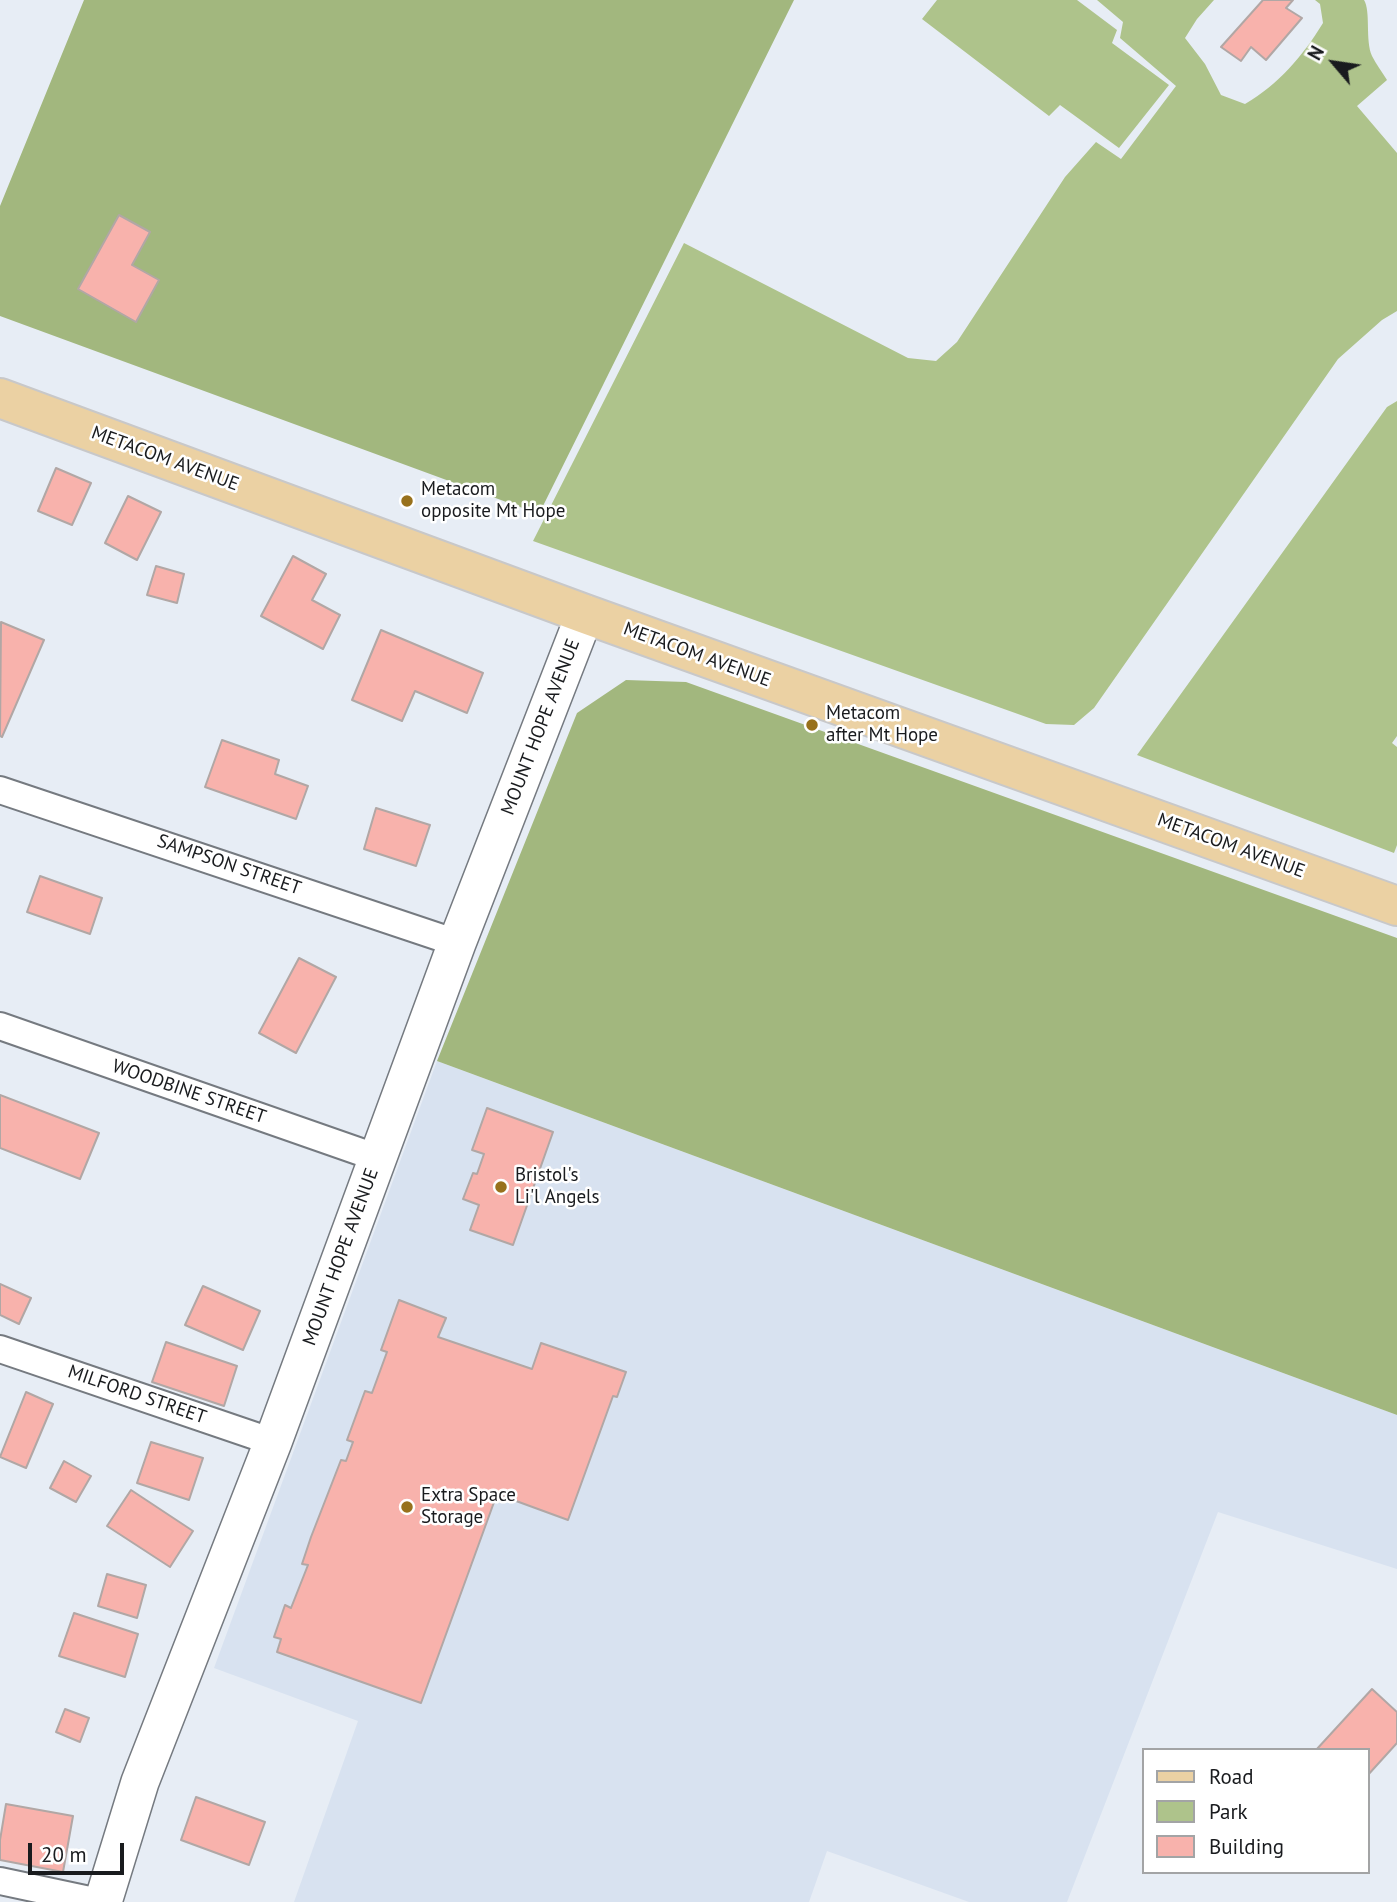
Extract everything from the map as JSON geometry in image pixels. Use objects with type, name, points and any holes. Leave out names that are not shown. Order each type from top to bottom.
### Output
[{"type":"main road","name":"METACOM AVENUE","points":[[0,398],[585,614],[1397,906]]},
{"type":"street","name":"MOUNT HOPE AVENUE","points":[[101,1902],[140,1782],[273,1442],[457,943],[585,614]]},
{"type":"street","name":"SAMPSON STREET","points":[[0,789],[457,943]]},
{"type":"street","name":"WOODBINE STREET","points":[[0,1026],[378,1158]]},
{"type":"street","name":"MILFORD STREET","points":[[0,1349],[273,1442]]},
{"type":"street","points":[[0,1881],[101,1902]]},
{"type":"shaded area","points":[[437,1061],[1397,1415],[1397,1569],[1218,1512],[1067,1902],[969,1902],[827,1851],[809,1902],[294,1902],[358,1721],[214,1668]]},
{"type":"green space","points":[[84,0],[794,0],[539,514],[0,316],[0,206]]},
{"type":"green space","points":[[937,0],[1077,0],[1117,30],[1112,43],[1169,85],[1119,148],[1060,105],[1049,116],[922,19]]},
{"type":"green space","points":[[1097,0],[1214,0],[1185,38],[1205,64],[1221,95],[1245,104],[1279,79],[1315,35],[1323,23],[1320,4],[1315,0],[1364,0],[1370,49],[1387,80],[1357,106],[1397,153],[1397,311],[1382,320],[1338,359],[1094,708],[1074,725],[1046,724],[533,541],[684,243],[908,358],[936,361],[957,342],[1065,177],[1096,142],[1121,159],[1176,86],[1120,38],[1123,22]]},
{"type":"green space","points":[[1397,401],[1397,736],[1392,743],[1397,747],[1397,845],[1394,853],[1137,755],[1387,407]]},
{"type":"green space","points":[[626,680],[686,682],[1397,938],[1397,1415],[437,1061],[577,713]]},
{"type":"building","points":[[1263,0],[1293,0],[1286,8],[1302,18],[1266,60],[1251,47],[1241,61],[1221,47]]},
{"type":"building","points":[[119,215],[150,232],[132,265],[159,280],[136,322],[78,289]]},
{"type":"building","points":[[56,468],[91,483],[72,525],[38,511]]},
{"type":"building","points":[[128,496],[161,512],[137,560],[105,543]]},
{"type":"building","points":[[293,556],[326,574],[312,600],[340,615],[323,649],[261,616]]},
{"type":"building","points":[[156,566],[184,574],[177,603],[147,595]]},
{"type":"building","points":[[1,622],[44,640],[2,737],[0,736]]},
{"type":"building","points":[[381,630],[483,673],[467,713],[415,691],[402,721],[352,700]]},
{"type":"building","points":[[222,740],[279,760],[275,774],[308,786],[296,819],[205,787]]},
{"type":"building","points":[[376,808],[430,825],[416,866],[364,849]]},
{"type":"building","points":[[40,876],[102,898],[90,934],[27,912]]},
{"type":"building","points":[[299,958],[336,977],[296,1053],[259,1033]]},
{"type":"building","points":[[0,1095],[99,1133],[80,1179],[0,1148]]},
{"type":"building","name":"Bristol's Li'l Angels","points":[[487,1108],[553,1132],[513,1245],[470,1230],[479,1205],[463,1199],[473,1173],[477,1174],[484,1154],[472,1150]]},
{"type":"building","points":[[0,1284],[31,1298],[19,1324],[0,1315]]},
{"type":"building","points":[[203,1286],[260,1311],[243,1350],[185,1325]]},
{"type":"building","name":"Extra Space Storage","points":[[399,1300],[446,1318],[438,1337],[532,1369],[541,1343],[626,1372],[617,1397],[613,1396],[568,1520],[497,1494],[421,1703],[277,1652],[281,1639],[274,1637],[285,1605],[291,1608],[308,1565],[302,1564],[341,1460],[346,1461],[353,1442],[347,1440],[365,1391],[372,1393],[387,1352],[381,1350]]},
{"type":"building","points":[[166,1342],[237,1366],[224,1406],[152,1382]]},
{"type":"building","points":[[26,1392],[53,1404],[26,1468],[0,1457]]},
{"type":"building","points":[[151,1442],[203,1458],[189,1500],[137,1483]]},
{"type":"building","points":[[64,1461],[91,1476],[76,1502],[50,1488]]},
{"type":"building","points":[[131,1490],[193,1531],[170,1567],[107,1526]]},
{"type":"building","points":[[107,1574],[146,1585],[137,1618],[98,1606]]},
{"type":"building","points":[[74,1613],[138,1634],[125,1677],[59,1656]]},
{"type":"building","points":[[1372,1689],[1397,1712],[1397,1743],[1369,1774],[1369,1748],[1318,1748]]},
{"type":"building","points":[[65,1709],[89,1718],[80,1742],[56,1732]]},
{"type":"building","points":[[196,1797],[265,1822],[249,1865],[181,1840]]},
{"type":"building","points":[[6,1804],[73,1816],[63,1872],[0,1860],[0,1840]]},
{"type":"place","name":"Metacom opposite Mt Hope","points":[[407,501]]},
{"type":"place","name":"Metacom after Mt Hope","points":[[812,725]]},
{"type":"place","name":"Bristol's Li'l Angels","points":[[501,1187]]},
{"type":"place","name":"Extra Space Storage","points":[[407,1507]]}]
